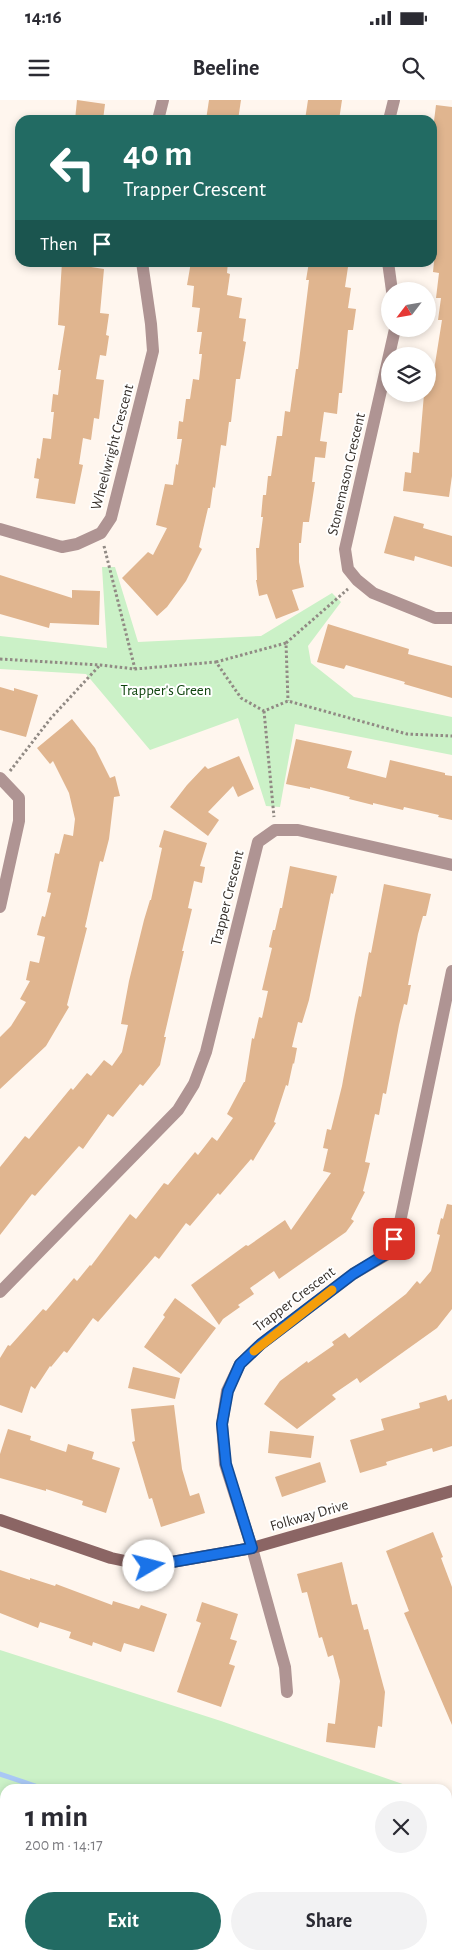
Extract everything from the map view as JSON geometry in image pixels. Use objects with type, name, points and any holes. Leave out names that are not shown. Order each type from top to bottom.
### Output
[{"type":"street","points":[[159,115],[163,100]]},
{"type":"street","points":[[390,115],[394,100]]},
{"type":"street","name":"Wheelwright Crescent","points":[[0,529],[62,547],[77,544],[100,533],[111,518],[153,351],[143,267]]},
{"type":"street","points":[[389,267],[391,282]]},
{"type":"street","name":"Stonemason Crescent","points":[[393,338],[345,549],[348,569],[357,580],[373,593],[435,618],[452,618]]},
{"type":"street","points":[[0,907],[19,821],[19,798],[2,779]]},
{"type":"street","points":[[275,830],[298,830],[452,865]]},
{"type":"street","name":"Trapper Crescent","points":[[0,1292],[178,1110],[194,1084],[206,1052],[258,842],[275,830]]},
{"type":"street","name":"Trapper Crescent","points":[[287,1692],[285,1667],[252,1548],[226,1464],[222,1424],[228,1391],[240,1364],[261,1344],[353,1274],[386,1254],[400,1222],[452,971]]},
{"type":"street","name":"Folkway Drive","points":[[0,1520],[111,1558],[149,1566],[252,1548],[452,1491]]},
{"type":"path","points":[[100,533],[135,669]]},
{"type":"path","points":[[0,658],[135,669],[216,662],[286,643],[357,580]]},
{"type":"path","points":[[286,643],[288,701]]},
{"type":"path","points":[[216,662],[241,698],[264,711]]},
{"type":"path","points":[[2,779],[51,718],[100,665]]},
{"type":"path","points":[[264,711],[288,701],[407,734],[452,736]]},
{"type":"path","points":[[264,711],[275,830]]},
{"type":"green space","name":"Trapper's Green","points":[[102,567],[115,567],[138,642],[261,636],[332,593],[341,602],[308,646],[311,663],[354,697],[452,717],[452,755],[295,724],[280,807],[266,806],[238,718],[150,750],[86,674],[0,669],[0,636],[107,648]]},
{"type":"green space","points":[[0,1650],[221,1721],[403,1784],[0,1784]]},
{"type":"building","points":[[77,100],[105,104],[104,115],[76,115]]},
{"type":"building","points":[[209,100],[241,100],[239,115],[207,115]]},
{"type":"building","points":[[308,100],[342,100],[340,115],[306,115]]},
{"type":"building","points":[[436,105],[452,107],[452,476],[449,497],[403,491],[405,472],[411,473],[413,452],[419,453],[423,402],[436,402],[436,358],[442,320],[438,320],[441,298],[436,298],[439,273],[433,272],[433,267],[437,267],[437,115],[435,115]]},
{"type":"building","points":[[62,267],[104,269],[100,313],[109,314],[106,335],[109,336],[106,356],[100,355],[96,379],[104,380],[99,419],[94,418],[91,440],[83,438],[79,464],[83,465],[75,504],[36,498],[39,479],[34,478],[37,458],[40,459],[43,438],[51,439],[54,412],[51,412],[53,394],[58,395],[61,370],[58,370],[65,326],[58,325]]},
{"type":"building","points":[[190,267],[228,267],[227,273],[230,274],[227,295],[242,298],[239,318],[246,319],[243,341],[246,342],[240,379],[236,379],[226,446],[221,445],[215,488],[213,487],[210,508],[208,508],[199,547],[202,549],[186,581],[167,607],[157,616],[122,578],[148,552],[153,555],[167,528],[156,525],[165,484],[173,485],[182,439],[177,439],[179,421],[183,422],[186,399],[190,399],[193,379],[199,380],[202,354],[199,354],[202,332],[197,332],[200,308],[192,307],[194,286],[187,285]]},
{"type":"building","points":[[308,267],[348,267],[345,287],[351,288],[348,308],[356,309],[353,330],[348,330],[342,393],[339,393],[337,414],[324,412],[320,441],[327,442],[325,458],[315,457],[312,482],[315,482],[309,522],[303,522],[301,543],[299,543],[299,562],[304,587],[292,590],[299,610],[276,619],[267,594],[259,596],[256,580],[256,548],[259,548],[263,517],[261,517],[263,495],[266,495],[268,476],[271,476],[277,436],[282,436],[285,411],[290,412],[296,369],[298,369],[309,280],[306,280]]},
{"type":"building","points":[[394,516],[424,524],[423,528],[452,536],[452,567],[415,556],[414,561],[384,553]]},
{"type":"building","points":[[0,575],[72,598],[72,590],[100,591],[99,625],[50,623],[49,628],[0,614]]},
{"type":"building","points":[[328,624],[409,649],[408,654],[452,666],[452,698],[346,665],[344,669],[317,662]]},
{"type":"building","points":[[0,687],[14,691],[14,688],[38,695],[26,737],[0,730]]},
{"type":"building","points":[[72,719],[95,748],[110,778],[115,776],[120,796],[114,797],[109,839],[103,862],[100,861],[85,927],[87,928],[67,1005],[69,1007],[46,1046],[0,1089],[0,1037],[11,1026],[26,1002],[20,999],[30,981],[26,980],[30,961],[39,963],[45,937],[37,935],[42,916],[45,917],[51,893],[47,892],[55,853],[59,854],[64,834],[73,836],[75,819],[69,793],[53,761],[50,764],[37,748]]},
{"type":"building","points":[[296,739],[352,751],[347,768],[386,778],[390,760],[452,776],[452,820],[404,807],[403,810],[373,803],[373,805],[310,787],[310,789],[286,784]]},
{"type":"building","points":[[239,756],[254,789],[238,797],[233,786],[208,812],[219,820],[208,836],[170,807],[205,766],[208,769]]},
{"type":"building","points":[[164,830],[207,843],[200,866],[205,867],[202,883],[194,881],[188,908],[192,909],[164,1037],[166,1037],[160,1065],[143,1086],[140,1084],[113,1117],[108,1114],[83,1149],[79,1146],[35,1196],[32,1194],[0,1235],[0,1167],[25,1136],[29,1139],[71,1088],[73,1090],[87,1073],[91,1076],[104,1060],[112,1066],[122,1052],[128,1025],[121,1024],[129,981],[144,920],[151,900],[162,848],[159,847]]},
{"type":"building","points":[[290,866],[337,876],[333,894],[331,893],[309,1000],[302,1023],[298,1022],[292,1047],[297,1048],[294,1064],[274,1122],[276,1123],[253,1161],[251,1159],[220,1195],[218,1193],[190,1226],[186,1223],[159,1259],[155,1256],[98,1322],[93,1318],[67,1353],[64,1351],[50,1366],[35,1389],[31,1386],[22,1413],[0,1405],[0,1358],[8,1345],[10,1346],[43,1309],[46,1311],[74,1278],[77,1281],[91,1266],[130,1214],[136,1219],[164,1183],[168,1185],[195,1152],[198,1155],[212,1137],[217,1141],[233,1118],[227,1114],[245,1082],[252,1038],[254,1039],[259,1017],[262,1018],[268,991],[262,990],[272,948],[269,947],[280,908],[282,908]]},
{"type":"building","points":[[384,884],[431,894],[426,916],[423,916],[418,934],[408,985],[411,985],[407,1005],[404,1004],[399,1025],[386,1094],[383,1093],[379,1115],[375,1114],[365,1162],[370,1163],[363,1191],[365,1192],[351,1219],[354,1221],[346,1232],[279,1279],[274,1271],[250,1288],[254,1294],[238,1305],[240,1307],[223,1319],[219,1325],[191,1285],[246,1245],[248,1246],[285,1220],[291,1230],[331,1173],[323,1171],[328,1149],[323,1148],[327,1129],[331,1130],[342,1086],[355,1015],[359,996],[361,997],[369,952],[371,953]]},
{"type":"building","points":[[447,1204],[452,1205],[452,1309],[437,1328],[360,1383],[357,1378],[332,1395],[336,1399],[297,1429],[264,1404],[280,1381],[307,1361],[308,1363],[334,1345],[332,1342],[345,1333],[349,1338],[406,1294],[417,1281],[420,1284],[431,1271],[440,1235],[437,1234]]},
{"type":"building","points":[[175,1298],[216,1328],[181,1374],[144,1347],[165,1317],[163,1315]]},
{"type":"building","points":[[133,1367],[180,1378],[175,1399],[128,1388]]},
{"type":"building","points":[[446,1395],[448,1401],[452,1399],[452,1446],[433,1452],[432,1448],[386,1462],[387,1465],[360,1473],[350,1440],[384,1430],[381,1419],[420,1408],[419,1403]]},
{"type":"building","points":[[174,1405],[182,1469],[190,1496],[199,1493],[205,1513],[161,1527],[152,1498],[149,1499],[132,1442],[135,1441],[131,1409]]},
{"type":"building","points":[[8,1429],[31,1436],[30,1440],[66,1452],[68,1444],[94,1452],[92,1459],[120,1468],[106,1513],[82,1505],[83,1501],[46,1489],[46,1491],[0,1478],[0,1454]]},
{"type":"building","points":[[270,1431],[314,1436],[311,1458],[268,1453]]},
{"type":"building","points":[[320,1462],[326,1482],[282,1497],[275,1477]]},
{"type":"building","points":[[433,1532],[452,1587],[452,1725],[404,1613],[409,1611],[386,1551]]},
{"type":"building","points":[[342,1562],[352,1605],[357,1604],[364,1630],[368,1629],[385,1692],[382,1727],[378,1726],[375,1748],[326,1742],[328,1723],[335,1724],[340,1681],[333,1655],[328,1657],[322,1637],[319,1638],[307,1592],[302,1593],[297,1574]]},
{"type":"building","points":[[0,1570],[30,1580],[30,1578],[55,1586],[56,1584],[112,1605],[113,1601],[139,1609],[141,1605],[167,1614],[154,1652],[124,1643],[121,1652],[93,1642],[92,1646],[69,1638],[71,1632],[40,1622],[38,1628],[0,1613]]},
{"type":"building","points":[[202,1602],[238,1614],[230,1639],[237,1641],[229,1664],[235,1666],[221,1707],[177,1692],[201,1623],[196,1621]]},
{"type":"waterway","points":[[0,1774],[29,1784]]},
{"type":"slow traffic","points":[[254,1351],[332,1290]]},
{"type":"route","points":[[149,1566],[252,1548],[226,1464],[222,1424],[228,1391],[240,1364],[261,1344],[353,1274],[386,1254],[394,1239]]}]
